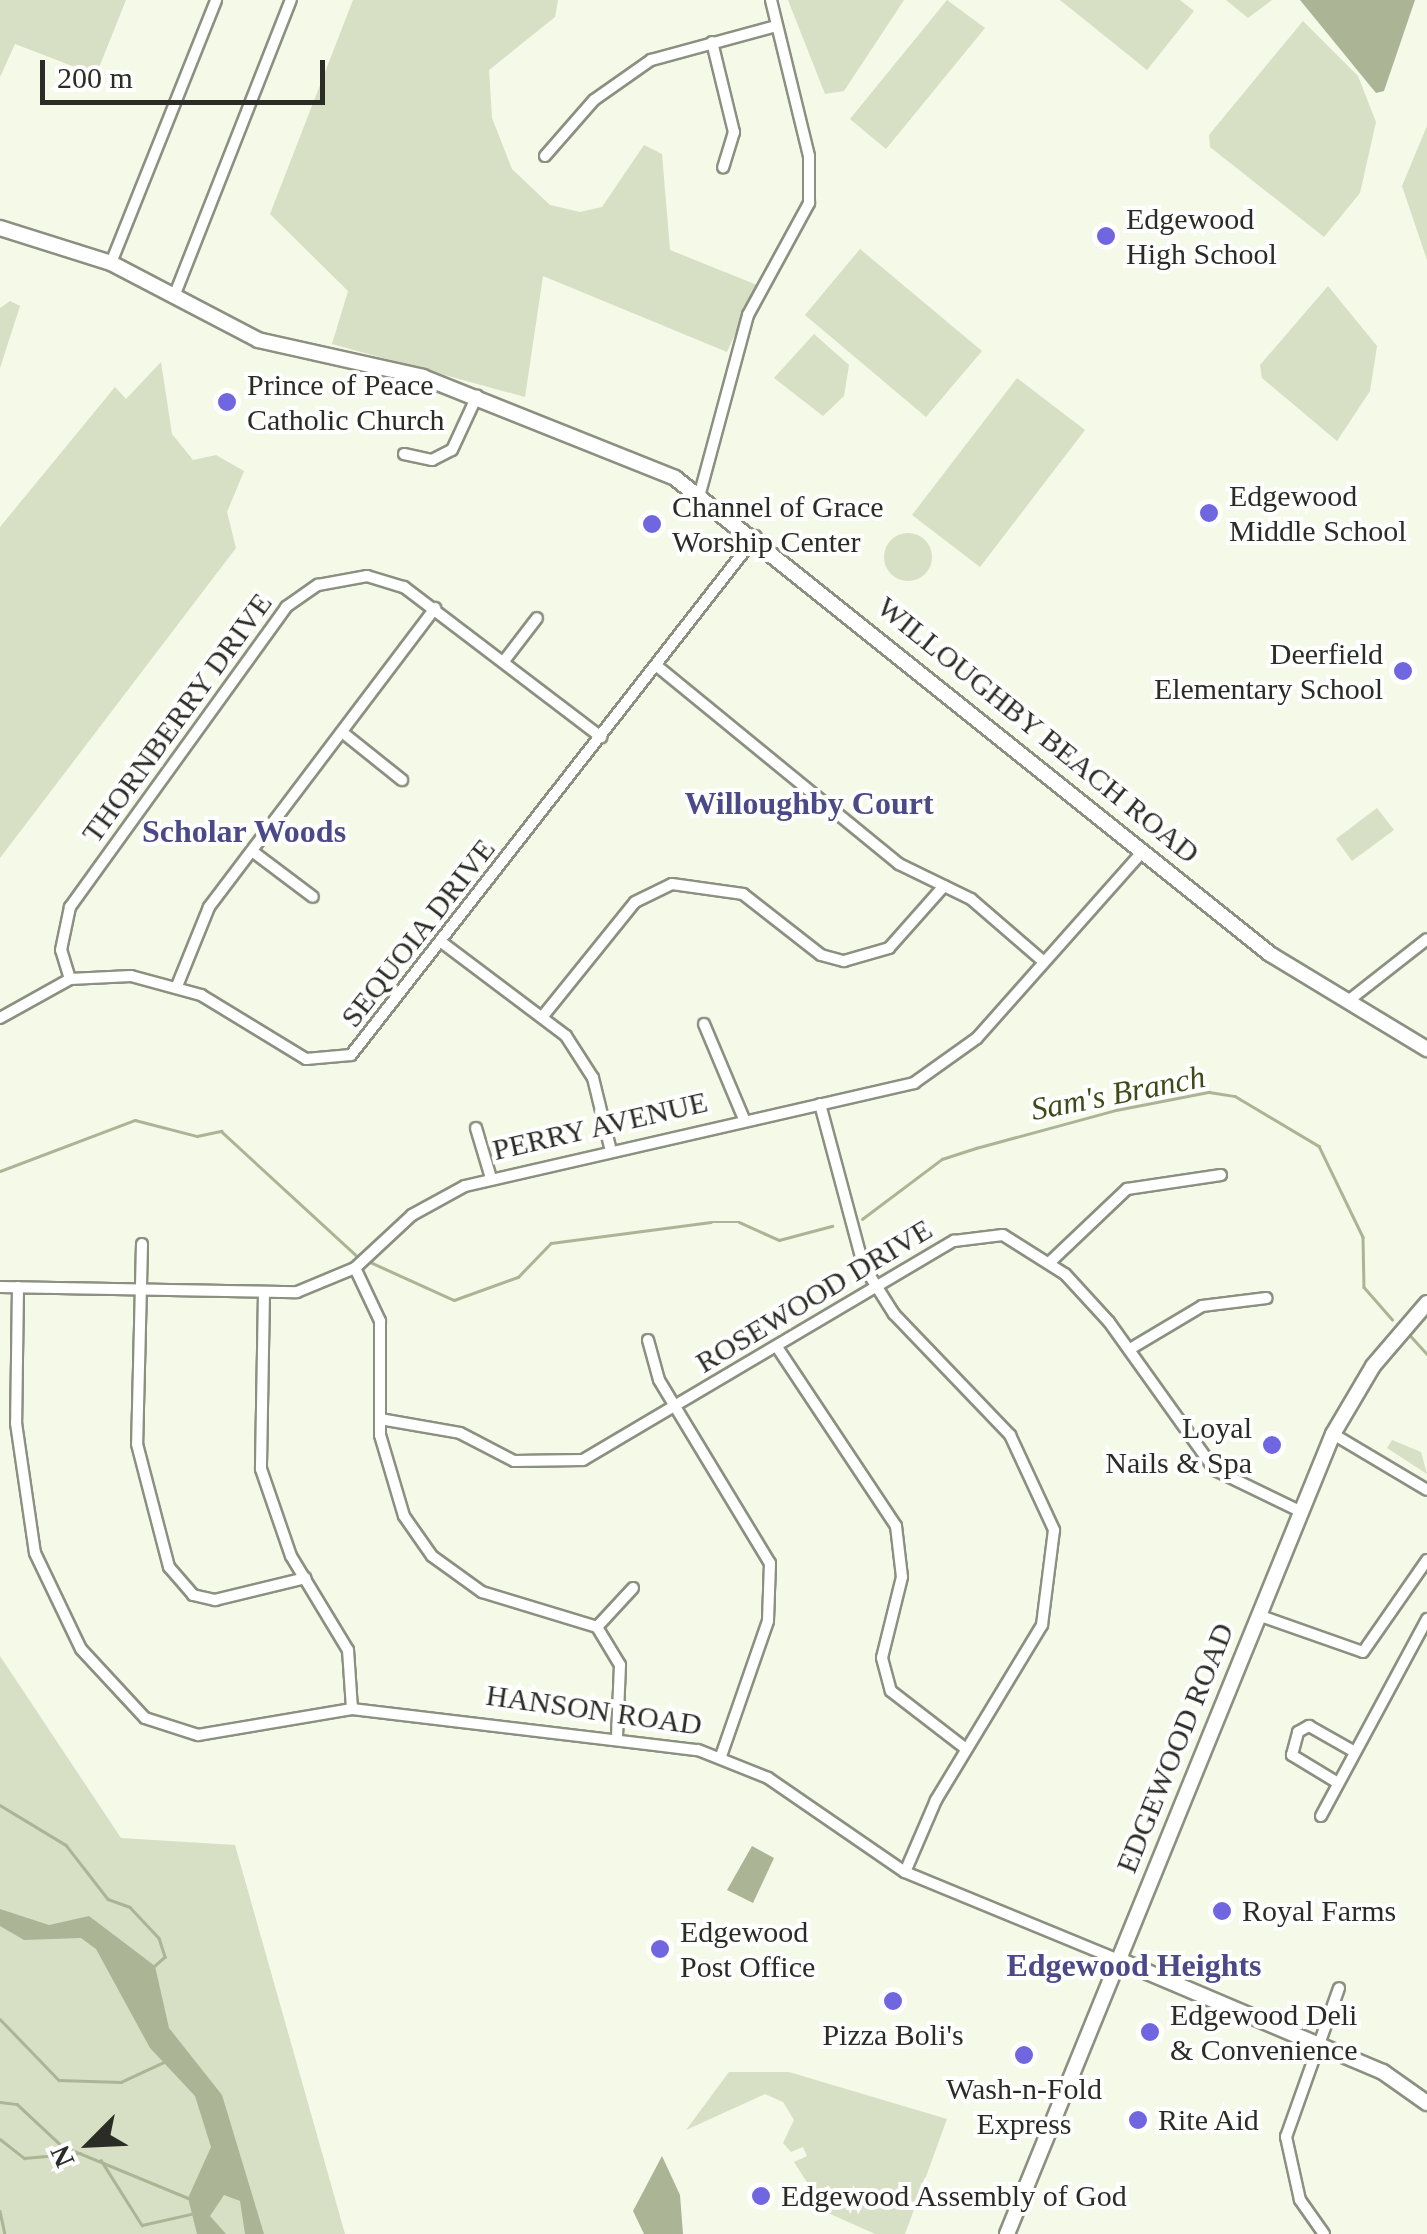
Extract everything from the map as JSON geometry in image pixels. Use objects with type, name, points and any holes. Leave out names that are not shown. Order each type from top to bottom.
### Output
[{"type":"street","points":[[111,263],[216,0]]},
{"type":"street","points":[[175,294],[291,0]]},
{"type":"street","points":[[700,493],[748,315],[810,203],[810,156],[771,0]]},
{"type":"street","points":[[545,156],[626,75],[712,42],[776,26]]},
{"type":"street","points":[[712,42],[734,132],[723,168]]},
{"type":"street","name":"WILLOUGHBY BEACH ROAD","points":[[0,228],[111,263],[258,340],[477,396],[622,451],[700,493],[1270,954],[1427,1049]]},
{"type":"street","points":[[404,454],[432,460],[452,450],[477,396]]},
{"type":"street","name":"SEQUOIA DRIVE","points":[[70,979],[177,986],[296,1056],[325,1062],[362,1048],[756,536]]},
{"type":"street","name":"THORNBERRY DRIVE","points":[[70,979],[62,950],[70,907],[286,607],[330,580],[367,576],[435,608],[601,738]]},
{"type":"street","points":[[177,986],[205,914],[435,608]]},
{"type":"street","points":[[504,660],[537,618]]},
{"type":"street","points":[[657,666],[899,864],[944,886],[1044,962]]},
{"type":"street","points":[[342,732],[402,780]]},
{"type":"street","points":[[252,851],[314,897]]},
{"type":"street","name":"PERRY AVENUE","points":[[0,1286],[298,1292],[355,1268],[429,1204],[491,1178],[610,1147],[820,1104],[930,1074],[1044,962],[1142,851]]},
{"type":"street","points":[[543,1016],[635,902],[672,884],[743,894],[820,955],[844,960],[889,948],[944,886]]},
{"type":"street","points":[[1348,1001],[1427,940]]},
{"type":"street","points":[[444,944],[543,1016],[583,1059],[610,1147]]},
{"type":"street","points":[[0,1018],[70,979]]},
{"type":"street","points":[[704,1024],[744,1119]]},
{"type":"street","points":[[820,1104],[846,1224],[876,1288],[1010,1435],[1054,1530],[1042,1625],[966,1749],[905,1872]]},
{"type":"street","points":[[476,1128],[491,1178]]},
{"type":"street","points":[[1050,1263],[1127,1189],[1182,1174],[1220,1175]]},
{"type":"street","name":"ROSEWOOD DRIVE","points":[[380,1419],[434,1425],[514,1461],[549,1465],[600,1454],[954,1241],[987,1233],[1050,1263],[1130,1349],[1215,1470],[1300,1511]]},
{"type":"street","points":[[142,1244],[141,1473],[176,1580],[214,1600],[305,1578]]},
{"type":"street","points":[[355,1268],[380,1320],[380,1419],[395,1494],[432,1556],[482,1592],[564,1609],[597,1627],[620,1665],[617,1736]]},
{"type":"street","name":"HANSON ROAD","points":[[18,1287],[16,1422],[27,1515],[58,1612],[104,1682],[145,1718],[186,1735],[352,1708],[617,1736],[721,1756],[905,1872],[1316,2042],[1427,2103]]},
{"type":"street","points":[[264,1293],[257,1444],[278,1529],[348,1650],[352,1708]]},
{"type":"street","points":[[1130,1349],[1202,1306],[1267,1298]]},
{"type":"street","name":"EDGEWOOD ROAD","points":[[1007,2234],[1332,1434],[1372,1366],[1427,1303]]},
{"type":"street","points":[[648,1340],[676,1408],[770,1563],[768,1620],[721,1756]]},
{"type":"street","points":[[777,1347],[896,1526],[902,1577],[882,1658],[891,1691],[966,1749]]},
{"type":"street","points":[[1332,1434],[1427,1490]]},
{"type":"street","points":[[1258,1615],[1363,1652],[1427,1560]]},
{"type":"street","points":[[597,1627],[633,1588]]},
{"type":"street","points":[[1321,1816],[1427,1619]]},
{"type":"street","points":[[1338,1783],[1292,1754],[1298,1732],[1310,1726],[1355,1752]]},
{"type":"street","points":[[1324,2234],[1300,2200],[1286,2137],[1338,1988]]},
{"type":"shaded area","points":[[0,0],[126,0],[96,75],[15,44],[0,77]]},
{"type":"shaded area","points":[[353,0],[558,0],[555,17],[489,70],[492,118],[512,169],[550,205],[580,212],[602,207],[644,145],[662,154],[670,250],[757,285],[727,352],[543,276],[525,397],[332,344],[348,291],[270,214]]},
{"type":"shaded area","points":[[788,0],[904,0],[844,91],[825,94]]},
{"type":"shaded area","points":[[947,0],[985,28],[886,149],[850,119]]},
{"type":"shaded area","points":[[1060,0],[1180,0],[1194,11],[1147,70]]},
{"type":"shaded area","points":[[1226,0],[1272,0],[1248,18]]},
{"type":"shaded area","points":[[1300,0],[1415,0],[1384,91],[1376,93]]},
{"type":"shaded area","points":[[1303,21],[1358,76],[1376,122],[1360,193],[1324,237],[1210,147],[1209,135]]},
{"type":"shaded area","points":[[1427,126],[1427,260],[1402,186]]},
{"type":"shaded area","points":[[860,249],[982,351],[926,417],[805,315]]},
{"type":"shaded area","points":[[1328,286],[1377,346],[1370,391],[1337,441],[1262,378],[1260,365]]},
{"type":"shaded area","points":[[10,301],[20,306],[0,368],[0,308]]},
{"type":"shaded area","points":[[814,334],[849,365],[844,396],[823,416],[774,378]]},
{"type":"shaded area","points":[[161,362],[172,434],[193,460],[216,455],[244,471],[227,512],[236,548],[0,858],[0,527],[115,387],[126,399]]},
{"type":"shaded area","points":[[1017,378],[1085,430],[980,567],[912,515]]},
{"type":"shaded area","points":[[908,533],[925,540],[932,557],[925,574],[908,581],[891,574],[884,557],[891,540]]},
{"type":"shaded area","points":[[1377,808],[1394,830],[1352,861],[1336,839]]},
{"type":"shaded area","points":[[1392,1440],[1421,1452],[1427,1474],[1387,1448]]},
{"type":"shaded area","points":[[0,1656],[121,1838],[235,1845],[345,2234],[0,2234]]},
{"type":"shaded area","points":[[752,1846],[774,1858],[753,1903],[727,1890]]},
{"type":"shaded area","points":[[0,1909],[49,1925],[89,1916],[155,1966],[169,2028],[222,2095],[264,2234],[245,2234],[240,2201],[224,2195],[210,2216],[226,2234],[197,2234],[188,2198],[211,2147],[195,2096],[150,2048],[96,1949],[81,1938],[24,1940],[0,1926]]},
{"type":"shaded area","points":[[729,2072],[789,2072],[947,2119],[905,2234],[875,2234],[826,2212],[794,2162],[807,2156],[803,2147],[791,2152],[783,2143],[794,2120],[783,2102],[765,2094],[686,2130]]},
{"type":"shaded area","points":[[662,2156],[680,2195],[683,2234],[644,2234],[633,2211]]},
{"type":"waterway","name":"Sam's Branch","points":[[862,1219],[942,1159],[1116,1110],[1209,1092],[1235,1096],[1319,1146],[1363,1237],[1364,1287],[1392,1319]]},
{"type":"waterway","name":"Sam's Branch","points":[[0,1171],[135,1120],[197,1136],[221,1131],[358,1257]]},
{"type":"waterway","name":"Sam's Branch","points":[[370,1262],[454,1300],[518,1277],[551,1243],[711,1222],[739,1222],[779,1240],[832,1226]]},
{"type":"waterway","name":"Sam's Branch","points":[[1409,1334],[1427,1354]]},
{"type":"waterway","points":[[0,1805],[66,1845],[108,1899],[130,1907],[159,1938],[165,1957],[155,1966]]},
{"type":"waterway","points":[[0,2019],[59,2080],[121,2082],[164,2062]]},
{"type":"waterway","points":[[0,2102],[17,2104],[62,2146],[188,2198]]},
{"type":"waterway","points":[[0,2139],[24,2158],[80,2153]]},
{"type":"waterway","points":[[101,2160],[142,2225],[191,2214]]},
{"type":"waterway","points":[[0,2211],[5,2234]]},
{"type":"place","name":"Edgewood High School","points":[[1106,236]]},
{"type":"place","name":"Prince of Peace Catholic Church","points":[[227,402]]},
{"type":"place","name":"Edgewood Middle School","points":[[1209,513]]},
{"type":"place","name":"Channel of Grace Worship Center","points":[[652,524]]},
{"type":"place","name":"Deerfield Elementary School","points":[[1403,671]]},
{"type":"place","name":"Loyal Nails & Spa","points":[[1272,1445]]},
{"type":"place","name":"Royal Farms","points":[[1222,1911]]},
{"type":"place","name":"Edgewood Post Office","points":[[660,1949]]},
{"type":"place","name":"Pizza Boli's","points":[[893,2001]]},
{"type":"place","name":"Edgewood Deli & Convenience","points":[[1150,2032]]},
{"type":"place","name":"Wash-n-Fold Express","points":[[1024,2055]]},
{"type":"place","name":"Rite Aid","points":[[1138,2120]]},
{"type":"place","name":"Edgewood Assembly of God","points":[[761,2196]]},
{"type":"district","name":"Willoughby Court","points":[[809,803]]},
{"type":"district","name":"Scholar Woods","points":[[244,831]]},
{"type":"district","name":"Edgewood Heights","points":[[1134,1965]]}]
